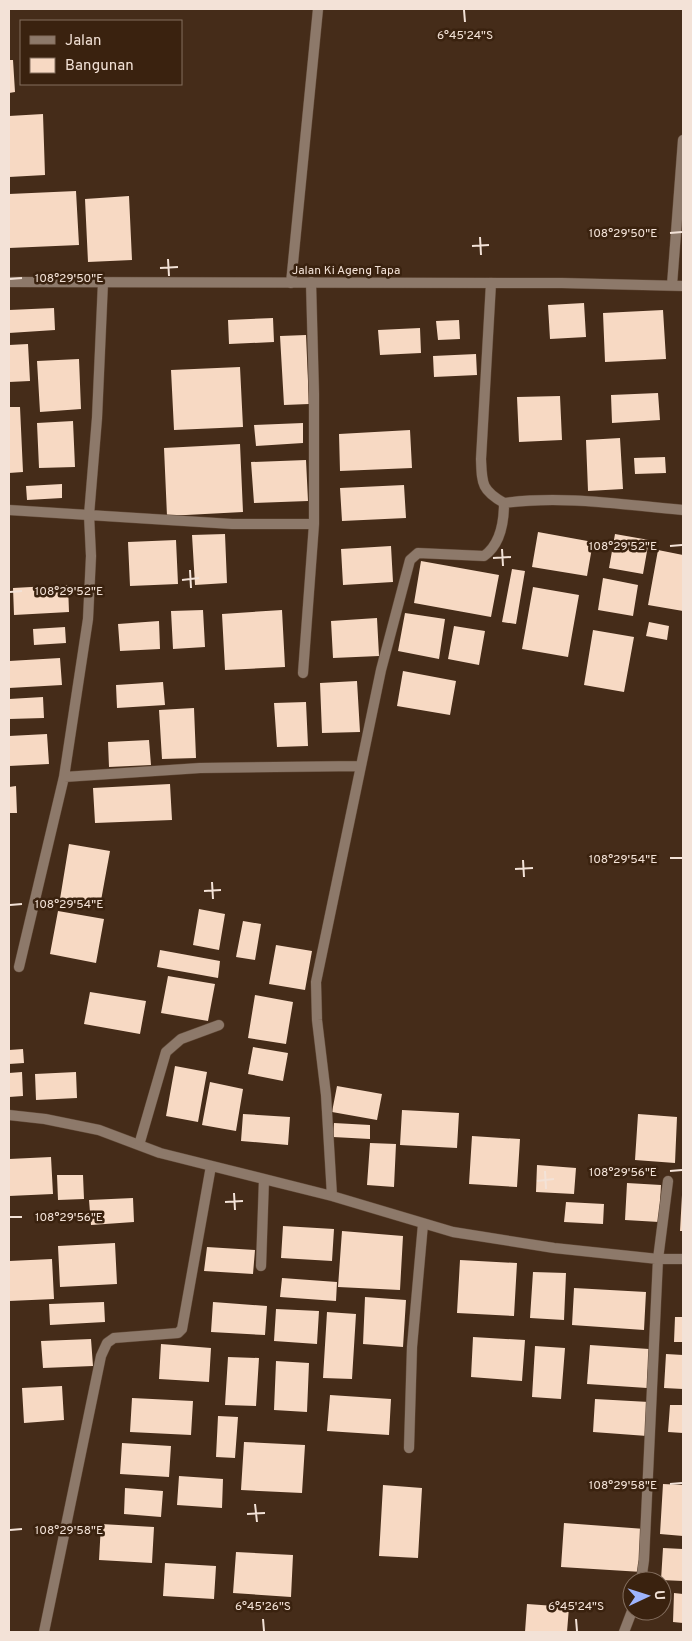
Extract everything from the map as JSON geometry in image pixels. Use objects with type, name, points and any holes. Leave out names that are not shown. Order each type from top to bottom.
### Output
[{"type":"street","points":[[291,283],[318,9]]},
{"type":"street","points":[[672,285],[683,140]]},
{"type":"street","name":"Jalan Ki Ageng Tapa","points":[[9,282],[491,283],[683,286]]},
{"type":"street","points":[[19,967],[64,777],[88,619],[89,515],[97,418],[103,282]]},
{"type":"street","points":[[303,673],[314,524],[314,394],[311,282]]},
{"type":"street","points":[[491,283],[481,459],[482,483],[493,497],[504,502],[534,499],[568,499],[683,510]]},
{"type":"street","points":[[332,1196],[326,1095],[317,1020],[316,982],[381,670],[410,560],[418,552],[484,556],[493,550],[500,534],[504,518],[504,502]]},
{"type":"street","points":[[9,510],[232,524],[314,524]]},
{"type":"street","points":[[64,777],[200,768],[360,766]]},
{"type":"street","points":[[139,1145],[166,1052],[181,1039],[218,1025]]},
{"type":"street","points":[[9,1115],[45,1119],[99,1130],[160,1154],[332,1196],[453,1232],[554,1248],[658,1259],[683,1259]]},
{"type":"street","points":[[44,1632],[101,1356],[107,1343],[114,1338],[178,1332],[182,1329],[211,1166]]},
{"type":"street","points":[[261,1266],[264,1180]]},
{"type":"street","points":[[643,1571],[658,1259],[668,1181]]},
{"type":"street","points":[[409,1448],[412,1346],[423,1224]]},
{"type":"building","points":[[9,60],[13,60],[15,92],[9,93]]},
{"type":"building","points":[[43,114],[45,175],[9,177],[9,116]]},
{"type":"building","points":[[76,191],[79,245],[9,248],[9,194]]},
{"type":"building","points":[[129,196],[132,260],[88,262],[85,199]]},
{"type":"building","points":[[584,303],[586,337],[550,339],[548,305]]},
{"type":"building","points":[[54,308],[55,330],[9,333],[9,310]]},
{"type":"building","points":[[663,310],[666,359],[605,362],[603,313]]},
{"type":"building","points":[[273,318],[274,342],[229,344],[228,320]]},
{"type":"building","points":[[459,320],[460,339],[438,340],[436,321]]},
{"type":"building","points":[[420,328],[421,353],[380,355],[378,330]]},
{"type":"building","points":[[306,335],[309,404],[284,405],[280,336]]},
{"type":"building","points":[[28,344],[30,381],[9,382],[9,345]]},
{"type":"building","points":[[476,354],[477,375],[434,377],[433,356]]},
{"type":"building","points":[[79,359],[81,409],[40,412],[37,361]]},
{"type":"building","points":[[240,367],[243,427],[174,430],[171,370]]},
{"type":"building","points":[[658,393],[660,420],[612,423],[611,395]]},
{"type":"building","points":[[560,396],[562,440],[519,442],[517,397]]},
{"type":"building","points":[[9,407],[20,407],[23,472],[9,473]]},
{"type":"building","points":[[73,421],[75,467],[39,468],[37,423]]},
{"type":"building","points":[[303,423],[303,443],[256,446],[254,425]]},
{"type":"building","points":[[410,430],[412,468],[340,471],[339,434]]},
{"type":"building","points":[[620,438],[623,489],[588,491],[586,440]]},
{"type":"building","points":[[240,444],[243,512],[167,516],[164,448]]},
{"type":"building","points":[[665,457],[666,473],[635,474],[634,458]]},
{"type":"building","points":[[306,460],[308,501],[254,503],[251,462]]},
{"type":"building","points":[[62,484],[62,498],[27,500],[26,486]]},
{"type":"building","points":[[404,485],[406,518],[342,521],[340,488]]},
{"type":"building","points":[[538,532],[593,542],[587,576],[532,567]]},
{"type":"building","points":[[225,534],[227,583],[195,585],[192,535]]},
{"type":"building","points":[[615,534],[649,540],[643,574],[609,568]]},
{"type":"building","points":[[176,540],[178,584],[130,586],[128,542]]},
{"type":"building","points":[[391,546],[393,582],[343,585],[341,549]]},
{"type":"building","points":[[658,550],[683,555],[683,611],[648,605]]},
{"type":"building","points":[[421,561],[499,575],[491,617],[414,603]]},
{"type":"building","points":[[512,569],[525,571],[516,624],[502,622]]},
{"type":"building","points":[[603,578],[638,585],[633,616],[598,610]]},
{"type":"building","points":[[68,585],[69,612],[14,615],[13,588]]},
{"type":"building","points":[[533,587],[579,595],[568,657],[522,649]]},
{"type":"building","points":[[203,610],[205,647],[173,649],[171,611]]},
{"type":"building","points":[[282,610],[285,667],[225,670],[222,614]]},
{"type":"building","points":[[405,613],[445,619],[439,659],[398,651]]},
{"type":"building","points":[[377,618],[379,656],[333,658],[331,621]]},
{"type":"building","points":[[159,621],[160,649],[120,651],[118,624]]},
{"type":"building","points":[[649,622],[669,626],[667,640],[646,636]]},
{"type":"building","points":[[454,626],[485,631],[479,665],[448,659]]},
{"type":"building","points":[[65,627],[66,643],[34,645],[33,629]]},
{"type":"building","points":[[593,630],[634,637],[624,692],[584,685]]},
{"type":"building","points":[[60,658],[62,685],[9,688],[9,661]]},
{"type":"building","points":[[403,671],[456,681],[450,715],[397,706]]},
{"type":"building","points":[[357,681],[360,732],[322,733],[320,683]]},
{"type":"building","points":[[163,682],[165,705],[117,708],[116,685]]},
{"type":"building","points":[[43,697],[44,718],[9,719],[9,699]]},
{"type":"building","points":[[306,702],[308,746],[277,747],[274,703]]},
{"type":"building","points":[[194,708],[196,758],[162,759],[159,710]]},
{"type":"building","points":[[47,734],[49,764],[9,766],[9,736]]},
{"type":"building","points":[[149,740],[151,765],[109,767],[108,742]]},
{"type":"building","points":[[170,784],[172,820],[95,823],[93,788]]},
{"type":"building","points":[[16,786],[17,813],[9,813],[9,787]]},
{"type":"building","points":[[69,844],[110,851],[100,906],[60,899]]},
{"type":"building","points":[[199,909],[225,914],[219,950],[193,945]]},
{"type":"building","points":[[58,911],[104,919],[96,963],[50,954]]},
{"type":"building","points":[[243,921],[261,924],[255,960],[236,957]]},
{"type":"building","points":[[276,945],[312,951],[305,990],[269,984]]},
{"type":"building","points":[[160,950],[220,961],[218,978],[157,967]]},
{"type":"building","points":[[168,976],[215,984],[208,1021],[161,1013]]},
{"type":"building","points":[[90,992],[146,1001],[140,1034],[84,1024]]},
{"type":"building","points":[[255,995],[293,1002],[286,1044],[248,1038]]},
{"type":"building","points":[[253,1047],[288,1053],[283,1081],[248,1074]]},
{"type":"building","points":[[23,1049],[24,1063],[9,1064],[9,1050]]},
{"type":"building","points":[[175,1066],[207,1072],[198,1122],[166,1116]]},
{"type":"building","points":[[22,1072],[23,1096],[9,1097],[9,1073]]},
{"type":"building","points":[[76,1072],[77,1098],[36,1100],[35,1074]]},
{"type":"building","points":[[210,1082],[243,1089],[236,1131],[202,1125]]},
{"type":"building","points":[[337,1086],[382,1094],[377,1120],[332,1112]]},
{"type":"building","points":[[402,1110],[459,1113],[457,1148],[400,1145]]},
{"type":"building","points":[[243,1114],[290,1117],[288,1145],[241,1141]]},
{"type":"building","points":[[638,1114],[677,1117],[675,1163],[635,1160]]},
{"type":"building","points":[[334,1123],[370,1125],[370,1139],[333,1137]]},
{"type":"building","points":[[472,1136],[520,1139],[517,1187],[469,1184]]},
{"type":"building","points":[[370,1143],[396,1144],[394,1187],[367,1185]]},
{"type":"building","points":[[51,1157],[53,1194],[9,1196],[9,1159]]},
{"type":"building","points":[[537,1165],[576,1168],[574,1194],[536,1192]]},
{"type":"building","points":[[57,1175],[83,1175],[84,1199],[58,1200]]},
{"type":"building","points":[[627,1183],[661,1185],[659,1222],[625,1220]]},
{"type":"building","points":[[682,1195],[683,1231],[680,1231]]},
{"type":"building","points":[[133,1198],[134,1222],[91,1225],[89,1200]]},
{"type":"building","points":[[566,1202],[604,1204],[603,1224],[564,1222]]},
{"type":"building","points":[[283,1226],[334,1229],[332,1261],[281,1258]]},
{"type":"building","points":[[342,1231],[403,1236],[400,1290],[338,1287]]},
{"type":"building","points":[[115,1243],[117,1284],[60,1287],[58,1246]]},
{"type":"building","points":[[207,1247],[255,1250],[253,1274],[204,1271]]},
{"type":"building","points":[[52,1259],[54,1299],[9,1301],[9,1261]]},
{"type":"building","points":[[460,1260],[517,1263],[514,1316],[457,1313]]},
{"type":"building","points":[[533,1272],[566,1273],[564,1320],[530,1318]]},
{"type":"building","points":[[282,1278],[337,1282],[336,1301],[280,1297]]},
{"type":"building","points":[[574,1288],[646,1292],[644,1330],[572,1325]]},
{"type":"building","points":[[365,1297],[406,1300],[403,1347],[363,1344]]},
{"type":"building","points":[[104,1302],[105,1322],[50,1325],[49,1304]]},
{"type":"building","points":[[213,1302],[267,1306],[265,1335],[211,1332]]},
{"type":"building","points":[[276,1309],[319,1311],[317,1344],[274,1341]]},
{"type":"building","points":[[327,1312],[356,1314],[352,1379],[323,1378]]},
{"type":"building","points":[[675,1317],[683,1317],[683,1342],[674,1342]]},
{"type":"building","points":[[473,1337],[525,1340],[522,1381],[471,1377]]},
{"type":"building","points":[[91,1339],[93,1366],[43,1368],[41,1341]]},
{"type":"building","points":[[161,1344],[211,1348],[209,1382],[159,1379]]},
{"type":"building","points":[[590,1345],[649,1349],[647,1388],[587,1384]]},
{"type":"building","points":[[535,1346],[565,1348],[561,1399],[532,1397]]},
{"type":"building","points":[[666,1354],[683,1355],[683,1389],[664,1388]]},
{"type":"building","points":[[228,1357],[259,1358],[256,1406],[225,1405]]},
{"type":"building","points":[[276,1361],[309,1363],[307,1412],[274,1410]]},
{"type":"building","points":[[62,1386],[64,1420],[24,1423],[22,1388]]},
{"type":"building","points":[[330,1395],[391,1399],[389,1435],[327,1431]]},
{"type":"building","points":[[132,1398],[193,1401],[191,1435],[130,1432]]},
{"type":"building","points":[[595,1399],[649,1402],[647,1436],[593,1432]]},
{"type":"building","points":[[670,1405],[683,1405],[683,1433],[668,1432]]},
{"type":"building","points":[[218,1416],[238,1417],[235,1458],[216,1457]]},
{"type":"building","points":[[244,1442],[305,1445],[302,1493],[241,1490]]},
{"type":"building","points":[[122,1443],[171,1446],[169,1477],[120,1474]]},
{"type":"building","points":[[179,1476],[223,1479],[222,1508],[177,1505]]},
{"type":"building","points":[[663,1484],[683,1485],[683,1536],[660,1534]]},
{"type":"building","points":[[383,1485],[422,1488],[418,1558],[379,1556]]},
{"type":"building","points":[[125,1488],[163,1491],[161,1517],[124,1514]]},
{"type":"building","points":[[564,1523],[645,1529],[642,1571],[561,1567]]},
{"type":"building","points":[[101,1524],[154,1527],[152,1563],[99,1560]]},
{"type":"building","points":[[663,1548],[683,1549],[683,1581],[672,1580],[672,1571],[662,1571]]},
{"type":"building","points":[[236,1552],[293,1555],[291,1597],[233,1593]]},
{"type":"building","points":[[165,1563],[216,1566],[214,1599],[163,1596]]},
{"type":"building","points":[[674,1593],[683,1594],[683,1623],[673,1622]]},
{"type":"building","points":[[527,1604],[569,1607],[567,1632],[525,1632]]}]
